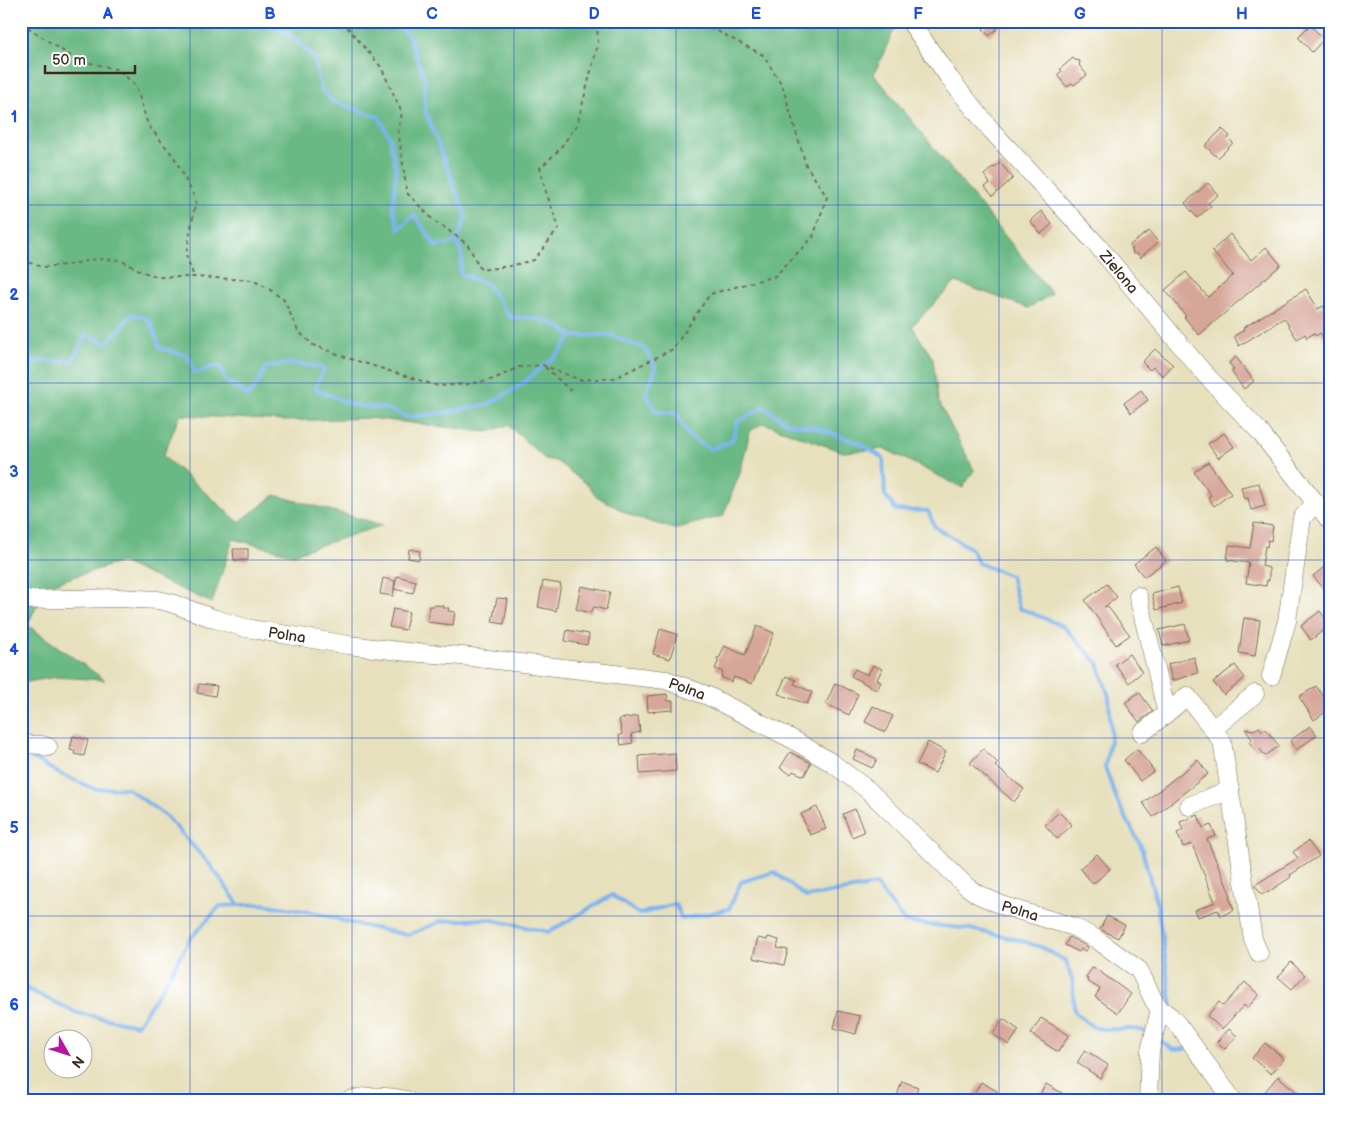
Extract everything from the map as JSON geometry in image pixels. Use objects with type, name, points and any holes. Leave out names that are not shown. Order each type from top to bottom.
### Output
[{"type":"street","name":"Zielona","points":[[910,21],[950,79],[992,131],[1096,245],[1203,372],[1259,430],[1330,521]]},
{"type":"street","points":[[1271,676],[1287,621],[1302,518],[1316,502]]},
{"type":"street","points":[[1138,596],[1166,713]]},
{"type":"street","name":"Polna","points":[[21,600],[118,598],[158,600],[226,622],[271,632],[383,649],[471,657],[666,680],[680,685],[720,702],[792,739],[852,777],[977,894],[1004,906],[1070,926],[1096,939],[1139,970],[1154,1001],[1170,1017],[1233,1100]]},
{"type":"street","points":[[1213,729],[1255,694]]},
{"type":"street","points":[[1142,733],[1187,696],[1222,741],[1253,938],[1259,953]]},
{"type":"street","points":[[21,744],[48,747]]},
{"type":"street","points":[[1189,806],[1230,790]]},
{"type":"street","points":[[1148,1100],[1154,1036],[1170,1017]]},
{"type":"street","points":[[350,1100],[360,1097],[378,1096],[407,1100]]},
{"type":"path","points":[[342,21],[381,67],[402,114],[398,130],[407,193],[435,222],[468,245],[481,270],[534,260],[559,228],[546,192],[540,168],[558,151],[577,125],[598,44],[597,21]]},
{"type":"path","points":[[21,260],[43,267],[67,265],[96,259],[120,260],[143,272],[159,277],[252,280],[269,288],[284,300],[298,331],[313,345],[438,386],[470,384],[494,379],[519,367],[543,365],[580,380],[615,378],[673,349],[710,294],[775,276],[813,237],[827,197],[806,164],[782,85],[763,55],[698,21]]},
{"type":"path","points":[[21,23],[75,59],[119,70],[136,86],[148,126],[174,156],[196,200],[186,255],[194,277]]},
{"type":"path","points":[[543,365],[571,391]]},
{"type":"green space","points":[[21,21],[898,21],[874,74],[1052,294],[1028,308],[956,282],[912,326],[933,359],[938,401],[974,470],[963,488],[885,449],[843,452],[763,423],[750,431],[740,473],[723,516],[674,529],[632,516],[596,496],[588,485],[556,461],[545,459],[508,425],[487,432],[369,418],[286,421],[180,415],[163,456],[239,522],[275,495],[383,525],[293,554],[233,539],[212,603],[121,562],[48,585],[27,625],[105,680],[56,677],[21,683]]},
{"type":"building","points":[[992,21],[999,27],[989,36],[983,29]]},
{"type":"building","points":[[1310,25],[1324,39],[1312,52],[1298,37]]},
{"type":"building","points":[[1073,58],[1080,61],[1079,65],[1087,75],[1074,85],[1072,83],[1067,87],[1057,75],[1062,71],[1060,69]]},
{"type":"building","points":[[1222,129],[1230,136],[1228,138],[1233,143],[1218,158],[1205,146]]},
{"type":"building","points":[[1000,163],[1013,178],[993,196],[985,187],[990,183],[984,175]]},
{"type":"building","points":[[1208,183],[1218,195],[1208,203],[1211,206],[1197,218],[1185,203]]},
{"type":"building","points":[[1041,211],[1052,224],[1041,234],[1030,221]]},
{"type":"building","points":[[1149,231],[1158,242],[1140,258],[1138,254],[1133,254],[1130,245]]},
{"type":"building","points":[[1230,234],[1251,260],[1266,247],[1281,265],[1199,335],[1165,290],[1186,272],[1208,297],[1233,275],[1212,251]]},
{"type":"building","points":[[1306,289],[1318,309],[1323,306],[1330,317],[1330,348],[1320,333],[1316,336],[1314,333],[1307,338],[1305,334],[1297,339],[1284,318],[1239,346],[1234,336],[1244,330],[1243,328]]},
{"type":"building","points":[[1155,349],[1173,365],[1163,376],[1153,367],[1150,370],[1142,362]]},
{"type":"building","points":[[1236,357],[1254,381],[1244,389],[1231,371],[1234,370],[1229,363]]},
{"type":"building","points":[[1141,390],[1148,400],[1131,413],[1124,403]]},
{"type":"building","points":[[1224,433],[1234,447],[1218,458],[1208,444]]},
{"type":"building","points":[[1208,462],[1231,494],[1214,506],[1208,497],[1211,495],[1194,472]]},
{"type":"building","points":[[1259,483],[1265,506],[1251,510],[1248,498],[1244,499],[1241,487]]},
{"type":"building","points":[[1254,523],[1273,526],[1271,541],[1268,540],[1267,547],[1265,546],[1262,566],[1269,568],[1269,581],[1267,580],[1266,586],[1246,583],[1249,563],[1227,560],[1229,545],[1250,548]]},
{"type":"building","points":[[1156,547],[1166,561],[1144,577],[1134,564]]},
{"type":"building","points":[[233,549],[248,549],[248,560],[234,560]]},
{"type":"building","points":[[409,549],[420,551],[419,560],[408,558]]},
{"type":"building","points":[[1330,562],[1330,584],[1324,589],[1313,576]]},
{"type":"building","points":[[397,576],[416,581],[413,593],[394,589]]},
{"type":"building","points":[[383,578],[395,581],[393,596],[380,594]]},
{"type":"building","points":[[543,581],[561,584],[556,611],[538,607]]},
{"type":"building","points":[[1107,584],[1117,597],[1104,607],[1107,606],[1130,635],[1116,645],[1085,600]]},
{"type":"building","points":[[581,586],[610,592],[606,610],[594,607],[590,613],[576,609]]},
{"type":"building","points":[[1178,587],[1182,603],[1156,610],[1152,594]]},
{"type":"building","points":[[497,598],[508,599],[504,624],[492,622]]},
{"type":"building","points":[[429,606],[444,606],[443,608],[449,608],[448,611],[455,612],[453,625],[427,622]]},
{"type":"building","points":[[393,609],[409,612],[405,630],[389,627]]},
{"type":"building","points":[[1320,611],[1330,625],[1311,640],[1301,626]]},
{"type":"building","points":[[1244,618],[1260,620],[1255,656],[1239,653]]},
{"type":"building","points":[[1185,624],[1189,640],[1163,646],[1159,630]]},
{"type":"building","points":[[757,626],[774,633],[752,684],[734,677],[732,682],[721,677],[723,672],[715,669],[718,662],[717,658],[720,657],[724,646],[745,655]]},
{"type":"building","points":[[660,629],[677,634],[670,659],[653,654]]},
{"type":"building","points":[[567,630],[589,634],[587,645],[565,641]]},
{"type":"building","points":[[1129,654],[1142,672],[1129,683],[1115,664]]},
{"type":"building","points":[[1194,657],[1198,673],[1172,681],[1168,664]]},
{"type":"building","points":[[873,665],[882,669],[877,680],[881,682],[877,690],[851,676],[855,669],[868,675]]},
{"type":"building","points":[[1235,665],[1245,678],[1224,695],[1213,682]]},
{"type":"building","points":[[786,676],[796,680],[794,684],[812,692],[807,704],[778,694]]},
{"type":"building","points":[[835,683],[858,694],[849,715],[826,704]]},
{"type":"building","points":[[199,684],[217,686],[215,696],[197,693]]},
{"type":"building","points":[[1316,686],[1330,706],[1330,709],[1314,720],[1299,697]]},
{"type":"building","points":[[1139,692],[1153,711],[1139,722],[1125,703]]},
{"type":"building","points":[[667,694],[668,701],[673,701],[673,710],[648,712],[647,696]]},
{"type":"building","points":[[873,706],[893,716],[885,732],[865,722]]},
{"type":"building","points":[[638,716],[640,732],[631,734],[633,743],[621,745],[619,735],[622,735],[619,719]]},
{"type":"building","points":[[1310,726],[1317,735],[1296,750],[1290,741]]},
{"type":"building","points":[[1259,727],[1262,731],[1266,729],[1279,746],[1265,756],[1259,748],[1256,751],[1249,742],[1252,739],[1245,729],[1254,730]]},
{"type":"building","points":[[73,736],[88,740],[84,756],[74,754],[75,751],[70,750]]},
{"type":"building","points":[[928,742],[946,752],[935,773],[917,764]]},
{"type":"building","points":[[983,749],[998,763],[995,766],[1024,789],[1014,802],[970,763]]},
{"type":"building","points":[[1137,749],[1154,771],[1140,781],[1124,760]]},
{"type":"building","points":[[857,750],[877,759],[872,768],[853,759]]},
{"type":"building","points":[[790,752],[811,763],[804,776],[793,771],[791,774],[780,768]]},
{"type":"building","points":[[675,753],[676,771],[640,774],[639,756]]},
{"type":"building","points":[[1198,760],[1208,774],[1153,817],[1143,803]]},
{"type":"building","points":[[817,807],[826,829],[810,835],[801,814]]},
{"type":"building","points":[[855,809],[864,832],[852,837],[843,814]]},
{"type":"building","points":[[1059,812],[1072,825],[1057,839],[1045,825]]},
{"type":"building","points":[[1198,815],[1203,828],[1211,825],[1216,836],[1207,839],[1231,896],[1229,897],[1234,910],[1221,916],[1218,910],[1198,917],[1195,910],[1215,902],[1192,844],[1183,847],[1177,833],[1183,830],[1180,822]]},
{"type":"building","points":[[1308,841],[1319,856],[1290,875],[1291,877],[1262,895],[1255,885],[1298,858],[1293,852]]},
{"type":"building","points":[[1097,854],[1110,869],[1093,884],[1080,868]]},
{"type":"building","points":[[1107,916],[1125,925],[1118,938],[1100,929]]},
{"type":"building","points":[[768,937],[779,940],[777,948],[788,950],[784,965],[753,958],[758,938],[767,940]]},
{"type":"building","points":[[1069,937],[1088,947],[1086,951],[1081,949],[1079,952],[1065,945]]},
{"type":"building","points":[[1291,962],[1305,975],[1292,989],[1278,977]]},
{"type":"building","points":[[1093,967],[1131,994],[1118,1013],[1095,997],[1100,989],[1087,981],[1086,977]]},
{"type":"building","points":[[1245,982],[1259,995],[1247,1008],[1244,1005],[1222,1029],[1207,1016],[1219,1002],[1223,1006]]},
{"type":"building","points":[[838,1011],[860,1016],[856,1034],[834,1028]]},
{"type":"building","points":[[1041,1018],[1069,1035],[1058,1052],[1031,1034]]},
{"type":"building","points":[[1003,1019],[1019,1030],[1009,1045],[993,1034]]},
{"type":"building","points":[[1229,1029],[1237,1036],[1225,1049],[1217,1042]]},
{"type":"building","points":[[1265,1043],[1284,1059],[1271,1074],[1252,1058]]},
{"type":"building","points":[[1085,1050],[1108,1065],[1100,1078],[1077,1063]]},
{"type":"building","points":[[1278,1076],[1306,1100],[1268,1100],[1262,1095]]},
{"type":"building","points":[[902,1081],[918,1087],[913,1100],[897,1096]]},
{"type":"building","points":[[981,1082],[997,1091],[993,1100],[971,1100]]},
{"type":"building","points":[[1046,1084],[1062,1093],[1058,1100],[1037,1100]]},
{"type":"waterway","points":[[264,21],[290,35],[314,58],[321,89],[333,102],[379,117],[390,138],[396,170],[393,209],[399,229],[414,215],[436,246],[457,242],[462,255],[460,274],[487,284],[510,317],[550,322],[572,336]]},
{"type":"waterway","points":[[397,21],[409,37],[425,80],[425,110],[466,217],[457,242]]},
{"type":"waterway","points":[[21,372],[35,361],[72,361],[86,335],[106,343],[133,314],[150,320],[160,348],[188,356],[195,373],[220,365],[225,380],[248,396],[258,384],[266,367],[291,363],[324,368],[315,389],[353,405],[384,408],[408,417],[443,413],[489,404],[518,387],[557,355],[572,336],[610,335],[644,348],[656,368],[646,393],[656,412],[676,413],[689,436],[710,449],[732,441],[737,422],[764,407],[788,423],[817,428],[859,443],[883,458],[885,495],[896,510],[928,511],[935,527],[972,549],[978,563],[1011,576],[1019,608],[1063,626],[1098,663],[1109,697],[1111,735],[1105,767],[1117,801],[1141,846],[1158,908],[1172,1009]]},
{"type":"waterway","points":[[21,751],[58,773],[95,789],[127,788],[167,817],[211,866],[239,905]]},
{"type":"waterway","points":[[21,986],[77,1013],[137,1025],[164,985],[190,939],[220,906],[262,904],[317,913],[354,924],[408,935],[442,921],[488,919],[549,932],[612,895],[639,914],[675,904],[682,919],[729,909],[741,882],[774,872],[806,897],[876,885],[905,922],[970,929],[1041,947],[1066,961],[1073,983],[1074,1011],[1088,1023],[1096,1028],[1137,1029],[1148,1033]]},
{"type":"waterway","points":[[1158,1039],[1174,1050],[1186,1049]]}]
